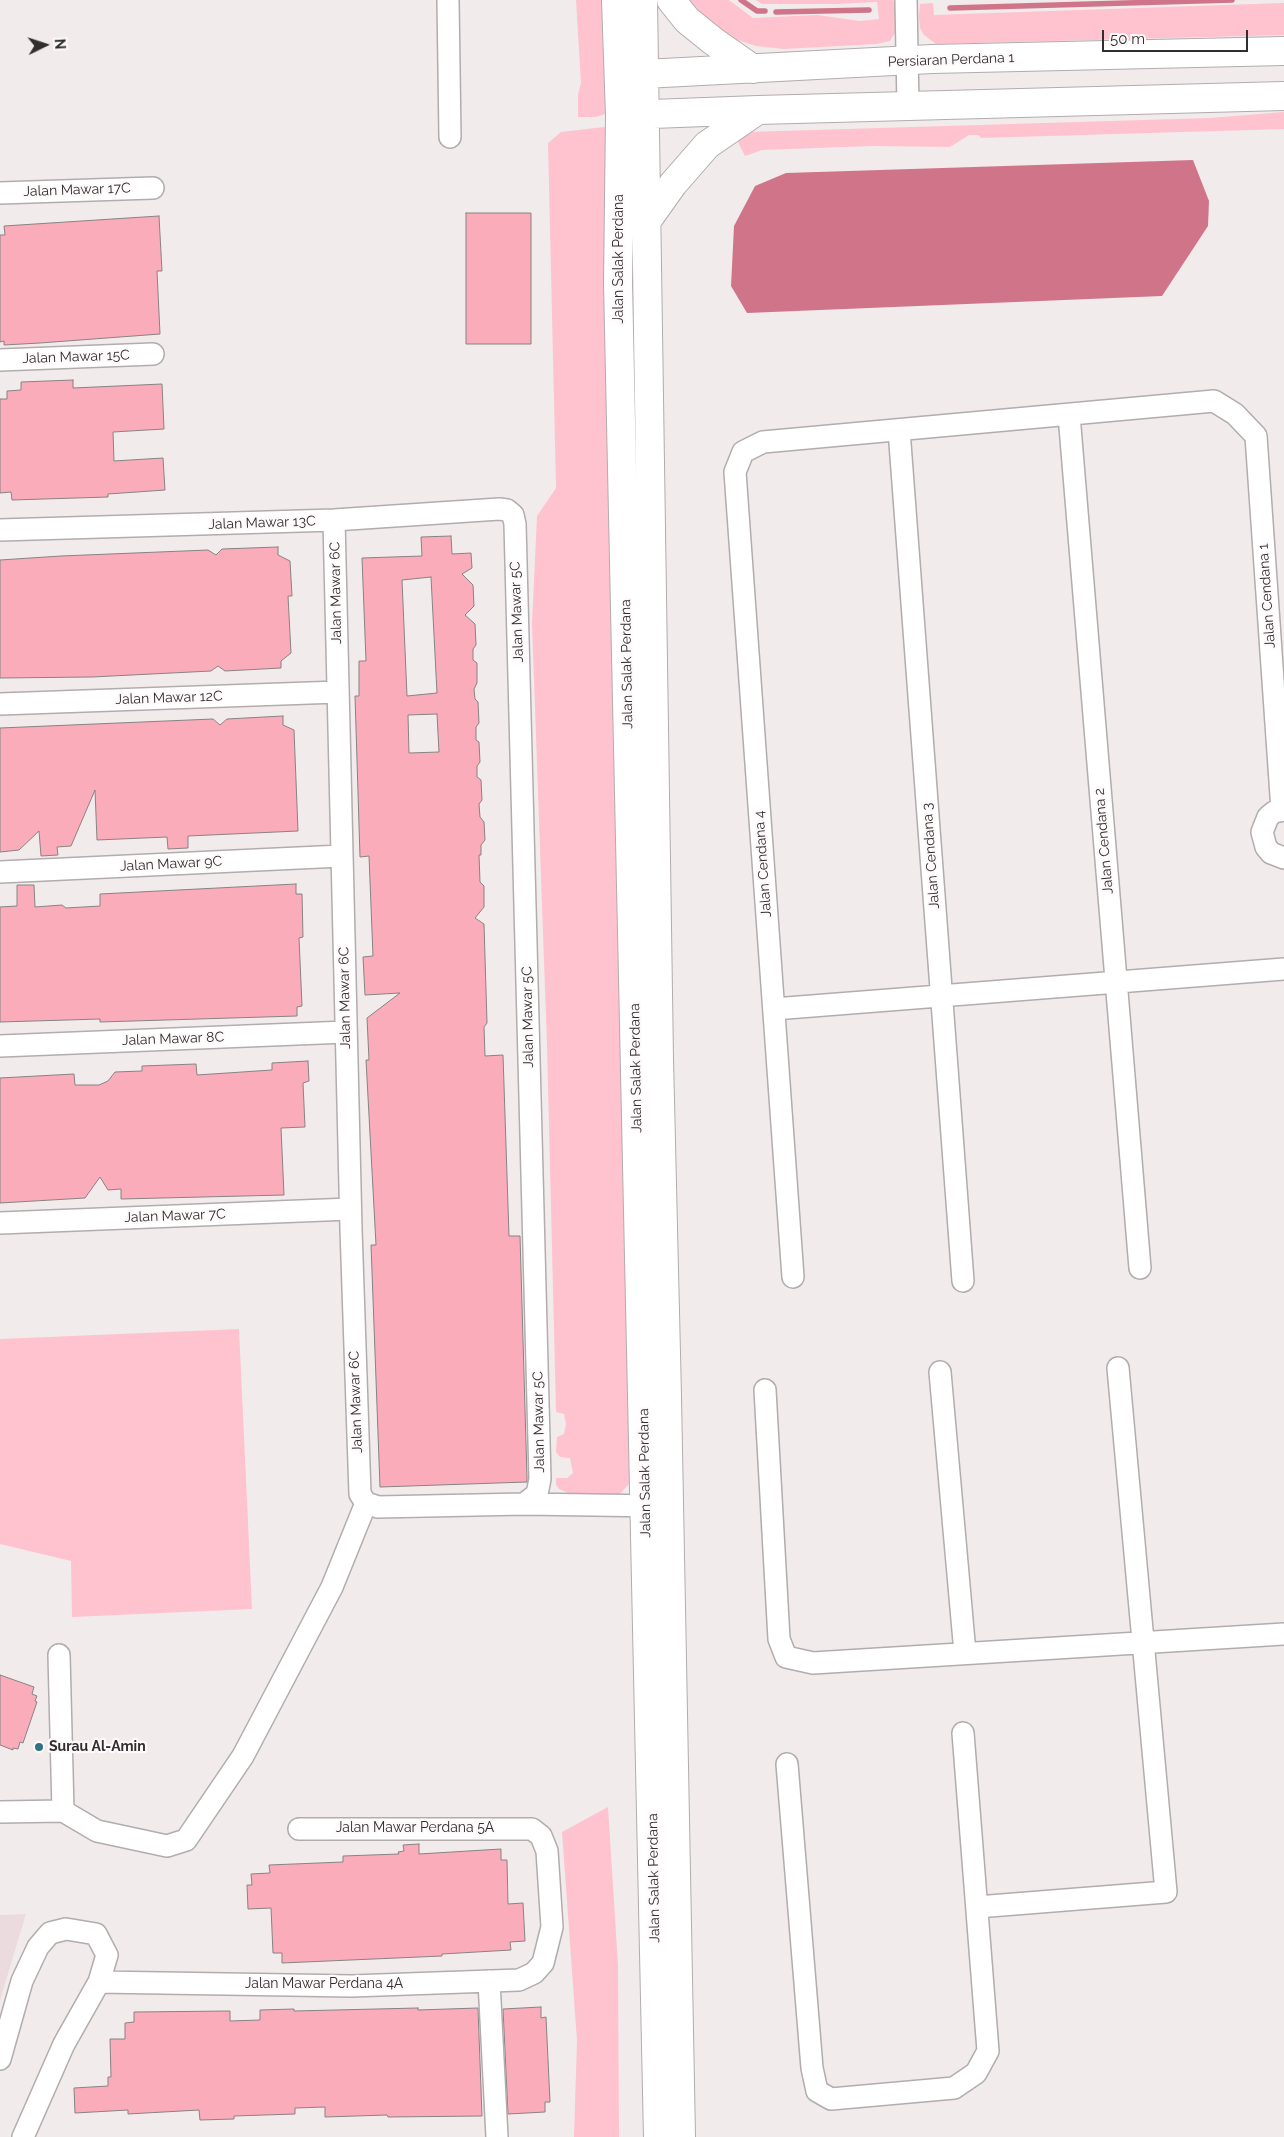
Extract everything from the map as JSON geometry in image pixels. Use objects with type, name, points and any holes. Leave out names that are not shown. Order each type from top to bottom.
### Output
[{"type":"street","points":[[448,0],[450,137]]},
{"type":"street","name":"Jalan Salak Perdana","points":[[616,0],[632,75]]},
{"type":"street","name":"Jalan Salak Perdana","points":[[643,0],[632,75],[632,115],[618,283],[657,1506],[681,2137]]},
{"type":"street","points":[[671,0],[687,20],[753,69]]},
{"type":"street","points":[[906,0],[908,106]]},
{"type":"street","name":"Persiaran Perdana 1","points":[[632,75],[906,61],[1284,51]]},
{"type":"street","points":[[632,115],[1284,96]]},
{"type":"street","points":[[646,222],[673,184],[707,145],[758,110]]},
{"type":"street","name":"Jalan Salak Perdana","points":[[632,115],[646,222],[658,1048],[658,2137]]},
{"type":"street","name":"Jalan Mawar 17C","points":[[0,193],[153,188]]},
{"type":"street","name":"Jalan Mawar 15C","points":[[0,360],[153,354]]},
{"type":"street","name":"Jalan Cendana 1","points":[[1069,414],[1214,402],[1235,414],[1256,436],[1283,810]]},
{"type":"street","points":[[899,430],[1069,414]]},
{"type":"street","name":"Jalan Cendana 2","points":[[1069,414],[1140,1268]]},
{"type":"street","name":"Jalan Cendana 4","points":[[793,1277],[735,472],[743,452],[764,442],[899,430]]},
{"type":"street","name":"Jalan Cendana 3","points":[[899,430],[963,1281]]},
{"type":"street","name":"Jalan Mawar 13C","points":[[0,530],[334,520],[499,509],[507,510],[513,514],[515,524]]},
{"type":"street","name":"Jalan Mawar 6C","points":[[334,520],[358,1475],[360,1494],[366,1503]]},
{"type":"street","name":"Jalan Mawar 5C","points":[[515,524],[540,1479],[537,1494],[524,1504]]},
{"type":"street","name":"Jalan Mawar 12C","points":[[0,704],[338,692]]},
{"type":"street","points":[[1283,810],[1268,817],[1262,832],[1266,847],[1271,853],[1284,858]]},
{"type":"street","name":"Jalan Mawar 9C","points":[[0,872],[341,856]]},
{"type":"street","points":[[774,1009],[1284,969]]},
{"type":"street","name":"Jalan Mawar 8C","points":[[0,1046],[346,1032]]},
{"type":"street","name":"Jalan Mawar 7C","points":[[0,1223],[350,1209]]},
{"type":"street","points":[[977,1907],[1166,1892],[1118,1368]]},
{"type":"street","points":[[940,1372],[966,1653]]},
{"type":"street","points":[[765,1390],[779,1639],[786,1657],[812,1662],[1284,1634]]},
{"type":"street","points":[[0,1812],[64,1811],[97,1831],[167,1846],[186,1840],[243,1756],[332,1587],[366,1503],[378,1507],[524,1504],[657,1506]]},
{"type":"street","points":[[59,1655],[64,1811]]},
{"type":"street","points":[[787,1764],[812,2068],[817,2091],[831,2099],[954,2088],[976,2073],[988,2051],[963,1733]]},
{"type":"street","name":"Jalan Mawar Perdana 5A","points":[[299,1829],[532,1829],[540,1836],[547,1850],[552,1927],[543,1963]]},
{"type":"street","points":[[0,2059],[22,1980],[38,1947],[50,1933],[66,1929],[96,1934],[107,1955],[99,1982],[89,1996],[64,2044],[23,2137]]},
{"type":"street","name":"Jalan Mawar Perdana 4A","points":[[99,1982],[352,1986],[519,1980],[534,1973],[543,1963]]},
{"type":"street","points":[[489,1981],[497,2137]]},
{"type":"shaded area","points":[[576,0],[605,0],[608,109],[605,114],[596,117],[578,117],[578,95],[581,83]]},
{"type":"shaded area","points":[[684,0],[729,0],[753,18],[817,15],[860,21],[879,19],[877,2],[762,4],[756,0],[893,0],[896,5],[896,31],[890,41],[877,44],[784,49],[756,46],[728,37]]},
{"type":"shaded area","points":[[933,3],[934,15],[1284,3],[1284,35],[936,44],[924,35],[920,28],[919,16],[920,4]]},
{"type":"shaded area","points":[[1284,112],[1284,129],[981,138],[979,135],[969,135],[950,147],[872,146],[762,150],[745,156],[738,142],[742,133],[748,132],[1210,118]]},
{"type":"shaded area","points":[[604,127],[607,131],[632,1473],[629,1484],[617,1497],[577,1497],[559,1489],[556,1485],[556,1478],[567,1478],[573,1473],[570,1458],[560,1457],[556,1452],[557,1437],[564,1434],[566,1424],[564,1414],[556,1412],[547,1045],[532,624],[537,516],[556,488],[548,143],[561,132]]},
{"type":"shaded area","points":[[1193,160],[1209,201],[1208,226],[1162,296],[747,313],[731,286],[734,226],[755,186],[786,173]]},
{"type":"shaded area","points":[[239,1329],[252,1609],[72,1617],[71,1561],[0,1544],[0,1339]]},
{"type":"shaded area","points":[[608,1807],[618,1965],[619,2137],[574,2137],[577,2041],[562,1832]]},
{"type":"shaded area","points":[[26,1914],[1,1997],[0,2001],[0,1915]]},
{"type":"building","points":[[466,213],[531,213],[531,344],[466,344]]},
{"type":"building","points":[[159,216],[162,271],[157,271],[160,334],[4,345],[4,341],[0,342],[0,235],[5,235],[4,226]]},
{"type":"building","points":[[73,380],[73,388],[162,384],[164,429],[113,432],[114,461],[163,458],[165,490],[108,494],[108,497],[12,500],[11,492],[0,493],[0,399],[7,399],[7,391],[21,390],[21,382]]},
{"type":"building","points":[[451,536],[452,554],[471,553],[472,568],[462,574],[473,585],[474,606],[465,615],[475,624],[476,645],[473,649],[473,660],[477,663],[477,683],[474,689],[475,699],[478,702],[479,723],[476,727],[476,740],[479,742],[480,762],[477,766],[477,777],[481,780],[482,800],[479,804],[480,817],[484,822],[485,840],[481,845],[481,855],[479,855],[480,882],[484,886],[484,907],[475,918],[484,924],[487,1023],[484,1027],[485,1056],[503,1055],[509,1236],[520,1236],[527,1482],[380,1487],[371,1245],[376,1245],[366,1060],[369,1060],[367,1018],[400,993],[365,995],[363,957],[373,956],[369,856],[360,857],[355,696],[359,696],[359,661],[366,661],[362,558],[422,556],[421,537]],"holes":[[[431,577],[437,693],[407,696],[402,580]],[[437,714],[439,752],[409,753],[408,715]]]},
{"type":"building","points":[[278,547],[278,555],[290,561],[292,596],[288,596],[291,653],[281,661],[281,668],[225,671],[218,666],[211,671],[92,677],[0,678],[0,560],[208,550],[216,555],[222,549]]},
{"type":"building","points":[[283,716],[283,725],[294,730],[298,831],[188,836],[188,848],[168,849],[167,837],[97,840],[95,790],[71,846],[57,847],[58,855],[41,856],[39,831],[19,850],[0,852],[0,728],[213,719],[220,725],[227,719]]},
{"type":"building","points":[[296,884],[296,894],[302,894],[303,937],[299,938],[302,1006],[297,1007],[297,1016],[100,1022],[100,1019],[0,1022],[0,907],[17,906],[17,885],[34,885],[35,907],[62,905],[66,908],[100,906],[100,894]]},
{"type":"building","points":[[308,1061],[309,1081],[303,1083],[305,1127],[281,1128],[284,1195],[121,1199],[121,1189],[108,1190],[100,1177],[85,1198],[0,1203],[0,1078],[74,1074],[75,1085],[99,1085],[108,1081],[115,1072],[142,1071],[142,1066],[196,1064],[197,1075],[272,1070],[272,1063]]},
{"type":"building","name":"Surau Al-Amin","points":[[0,1675],[34,1687],[32,1694],[37,1696],[35,1701],[37,1702],[23,1743],[20,1742],[18,1749],[13,1748],[13,1750],[0,1745]]},
{"type":"building","points":[[419,1844],[419,1854],[501,1849],[501,1860],[507,1860],[508,1904],[523,1903],[525,1941],[510,1942],[511,1950],[442,1954],[442,1956],[282,1963],[282,1953],[273,1953],[271,1908],[248,1909],[247,1885],[252,1885],[251,1874],[270,1873],[269,1865],[343,1862],[343,1856],[399,1854],[398,1852],[404,1851],[403,1845]]},
{"type":"building","points":[[541,2007],[541,2018],[546,2017],[550,2102],[545,2102],[545,2112],[508,2114],[503,2009]]},
{"type":"building","points":[[418,2008],[418,2010],[478,2008],[482,2116],[388,2117],[387,2115],[325,2117],[325,2107],[295,2108],[295,2114],[234,2116],[234,2119],[200,2120],[199,2110],[128,2114],[128,2110],[75,2113],[74,2088],[108,2086],[108,2077],[111,2077],[110,2039],[125,2039],[125,2023],[134,2022],[134,2012],[230,2011],[230,2021],[260,2020],[260,2010]]},
{"type":"waterway","points":[[741,0],[757,11],[765,11]]},
{"type":"waterway","points":[[950,8],[1232,0]]},
{"type":"waterway","points":[[776,12],[869,10]]},
{"type":"place","name":"Surau Al-Amin","points":[[39,1747]]}]
